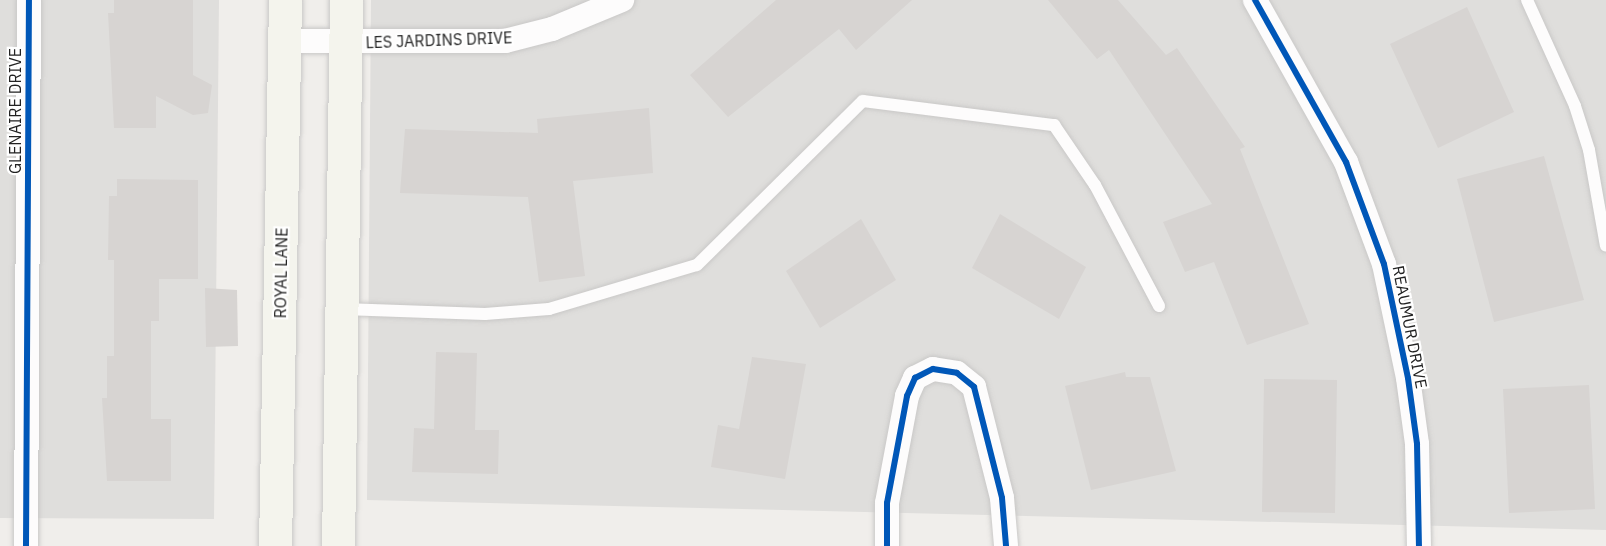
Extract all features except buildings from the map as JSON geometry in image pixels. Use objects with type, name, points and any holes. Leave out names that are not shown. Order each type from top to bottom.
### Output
[{"type":"main road","name":"ROYAL LANE","points":[[275,546],[285,0]]},
{"type":"main road","points":[[338,546],[346,0]]},
{"type":"street","name":"GLENAIRE DRIVE","points":[[26,546],[29,0]]},
{"type":"street","name":"LES JARDINS DRIVE","points":[[285,41],[505,41],[552,29],[622,0]]},
{"type":"street","name":"REAUMUR DRIVE","points":[[1255,0],[1346,162],[1384,264],[1408,378],[1417,444],[1419,546]]},
{"type":"street","points":[[887,546],[886,503],[907,396],[915,378],[933,369],[957,373],[974,387],[1002,498],[1006,546]]},
{"type":"lane","points":[[1527,0],[1578,117],[1606,246]]},
{"type":"lane","points":[[341,309],[485,314],[549,309],[697,264],[863,101],[1054,125],[1095,185],[1159,306]]},
{"type":"shaded area","points":[[0,0],[219,0],[214,519],[0,518]]},
{"type":"shaded area","points":[[371,0],[1606,0],[1606,530],[367,500]]},
{"type":"cycle path","points":[[26,546],[29,0]]},
{"type":"cycle path","points":[[1255,0],[1346,162],[1384,264],[1408,378],[1417,444],[1419,546]]},
{"type":"cycle path","points":[[887,546],[887,503],[907,396],[915,378],[933,369],[957,373],[974,387],[1002,498],[1006,546]]}]
